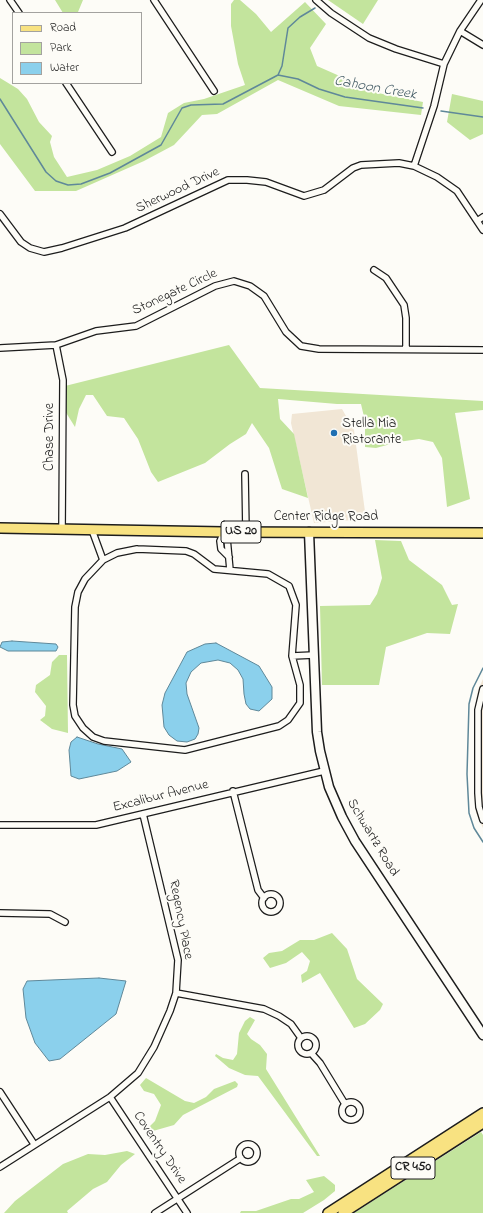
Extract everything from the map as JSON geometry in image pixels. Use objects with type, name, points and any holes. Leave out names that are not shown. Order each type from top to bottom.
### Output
[{"type":"main road","name":"Center Ridge Road","points":[[0,528],[224,532],[483,533]]},
{"type":"main road","points":[[328,1213],[483,1113]]},
{"type":"main road","name":"CR 450","points":[[343,1213],[483,1123]]},
{"type":"street","points":[[10,0],[18,12]]},
{"type":"street","points":[[154,0],[214,91]]},
{"type":"street","points":[[316,0],[331,13],[369,38],[396,49],[444,64]]},
{"type":"street","points":[[414,166],[434,106],[444,64],[460,31],[481,0]]},
{"type":"street","points":[[460,31],[483,45]]},
{"type":"street","points":[[67,84],[112,152]]},
{"type":"street","name":"Sherwood Drive","points":[[0,214],[3,223],[21,242],[30,248],[44,252],[52,251],[132,225],[228,180],[266,182],[304,196],[324,190],[353,168],[361,165],[399,163],[414,166],[437,177],[456,191],[483,230]]},
{"type":"street","points":[[477,221],[483,217]]},
{"type":"street","points":[[374,270],[386,278],[404,305],[406,318],[406,349]]},
{"type":"street","name":"Stonegate Circle","points":[[0,348],[56,345],[96,331],[136,326],[215,286],[234,281],[250,286],[264,296],[286,332],[301,346],[320,349],[483,350]]},
{"type":"street","name":"Chase Drive","points":[[56,345],[62,380],[62,530]]},
{"type":"street","points":[[245,474],[246,532]]},
{"type":"street","points":[[92,530],[102,560]]},
{"type":"street","points":[[224,532],[227,538],[230,570]]},
{"type":"street","name":"Schwartz Road","points":[[309,532],[318,744],[324,771],[335,802],[352,834],[483,1035]]},
{"type":"street","points":[[137,549],[186,551],[194,554],[214,569],[268,574],[288,586],[296,605],[292,656],[300,685],[300,704],[288,720],[279,726],[185,750],[104,741],[93,737],[83,728],[75,716],[73,705],[75,608],[78,592],[84,579],[102,560],[117,553],[137,549]]},
{"type":"street","points":[[292,656],[314,655]]},
{"type":"street","points":[[483,689],[478,710],[478,793],[479,807],[483,820]]},
{"type":"street","name":"Excalibur Avenue","points":[[0,825],[96,825],[233,791],[324,771]]},
{"type":"street","points":[[233,791],[258,890],[264,898]]},
{"type":"street","name":"Regency Place","points":[[0,1167],[110,1097],[139,1071],[154,1047],[176,994],[178,960],[143,814]]},
{"type":"street","points":[[0,913],[50,914],[65,922]]},
{"type":"street","points":[[176,994],[264,1009],[279,1016],[290,1024],[301,1038]]},
{"type":"street","points":[[310,1036],[314,1040],[316,1046],[311,1053],[305,1054],[298,1049],[298,1043],[301,1038],[310,1036]]},
{"type":"street","points":[[311,1053],[320,1063],[345,1104]]},
{"type":"street","points":[[0,1092],[34,1144]]},
{"type":"street","name":"Coventry Drive","points":[[110,1097],[187,1213]]},
{"type":"street","points":[[155,1213],[241,1158]]},
{"type":"shaded area","points":[[342,409],[354,430],[366,519],[314,523],[291,423],[292,414]]},
{"type":"shaded area","points":[[483,679],[483,828],[476,813],[474,795],[475,707],[478,690]]},
{"type":"green space","points":[[55,0],[83,0],[78,12],[62,12]]},
{"type":"green space","points":[[234,0],[240,0],[256,14],[271,32],[305,2],[326,24],[310,48],[317,66],[378,93],[423,102],[421,115],[339,106],[278,80],[217,114],[202,115],[174,145],[144,161],[76,191],[35,191],[0,144],[0,78],[18,89],[27,99],[39,122],[52,136],[50,142],[54,157],[67,177],[97,170],[130,156],[161,137],[168,113],[184,103],[204,99],[245,85],[238,64],[231,26],[231,4]]},
{"type":"green space","points":[[328,0],[378,0],[363,24]]},
{"type":"green space","points":[[452,94],[483,101],[483,134],[470,140],[447,122]]},
{"type":"green space","points":[[229,345],[260,388],[483,401],[483,410],[455,413],[470,499],[447,507],[442,458],[433,442],[419,439],[398,442],[376,448],[365,447],[365,421],[361,404],[337,404],[278,399],[280,419],[294,434],[308,498],[282,489],[269,448],[252,423],[246,434],[205,463],[158,482],[151,472],[138,439],[124,418],[107,416],[93,395],[86,395],[79,409],[75,427],[65,411],[65,386]]},
{"type":"green space","points":[[375,540],[401,541],[409,560],[442,585],[452,605],[458,604],[450,634],[427,633],[386,647],[379,685],[322,685],[320,606],[370,605],[377,594],[382,578]]},
{"type":"green space","points":[[59,655],[67,655],[68,733],[52,729],[40,720],[45,716],[46,706],[35,692],[36,685],[50,675],[52,662]]},
{"type":"green space","points":[[332,933],[347,949],[357,979],[383,1004],[380,1010],[365,1024],[354,1028],[320,973],[302,983],[301,975],[307,971],[310,961],[302,952],[286,963],[270,968],[263,958],[269,953],[282,951],[300,940],[314,940]]},
{"type":"green space","points":[[250,1017],[255,1020],[247,1034],[251,1039],[260,1045],[267,1054],[266,1069],[320,1156],[317,1156],[258,1076],[245,1075],[229,1068],[215,1056],[216,1054],[223,1058],[233,1060],[237,1054],[239,1033],[245,1021]]},
{"type":"green space","points":[[146,1078],[185,1101],[194,1103],[206,1097],[214,1089],[235,1081],[238,1084],[237,1087],[183,1115],[174,1125],[153,1131],[150,1137],[148,1128],[155,1121],[161,1105],[154,1094],[144,1091],[140,1085]]},
{"type":"green space","points":[[481,1132],[483,1135],[483,1213],[354,1213]]},
{"type":"green space","points":[[127,1151],[135,1154],[121,1165],[107,1182],[93,1189],[67,1211],[68,1213],[4,1213],[15,1201],[63,1164],[88,1154],[105,1155]]},
{"type":"green space","points":[[324,1176],[335,1185],[335,1191],[303,1213],[240,1213],[241,1211],[256,1211],[291,1199],[299,1199],[314,1192],[306,1180]]},
{"type":"water","points":[[12,641],[56,644],[58,647],[56,651],[8,651],[0,647],[2,642]]},
{"type":"water","points":[[216,643],[259,666],[272,687],[272,699],[259,711],[250,709],[246,704],[243,679],[238,670],[230,663],[218,660],[201,663],[191,672],[186,683],[187,694],[199,728],[198,734],[195,739],[187,742],[177,741],[169,735],[164,727],[162,705],[165,693],[187,652],[205,644]]},
{"type":"water","points":[[77,737],[98,744],[122,749],[131,762],[117,771],[79,779],[71,776],[69,750],[71,742]]},
{"type":"water","points":[[99,978],[126,981],[116,1014],[60,1059],[49,1061],[35,1043],[26,1018],[23,989],[27,981]]},
{"type":"waterway","points":[[278,75],[282,66],[288,28],[300,17],[315,8]]},
{"type":"waterway","name":"Cahoon Creek","points":[[0,99],[46,172],[56,181],[68,185],[81,184],[110,173],[161,145],[182,108],[191,105],[223,104],[278,75],[298,79],[319,89],[345,97],[423,108]]},
{"type":"waterway","name":"Cahoon Creek","points":[[441,111],[483,117]]},
{"type":"waterway","points":[[483,668],[473,688],[469,704],[467,774],[469,813],[474,828],[483,842]]},
{"type":"place","name":"Stella Mia Ristorante","points":[[334,433]]}]
